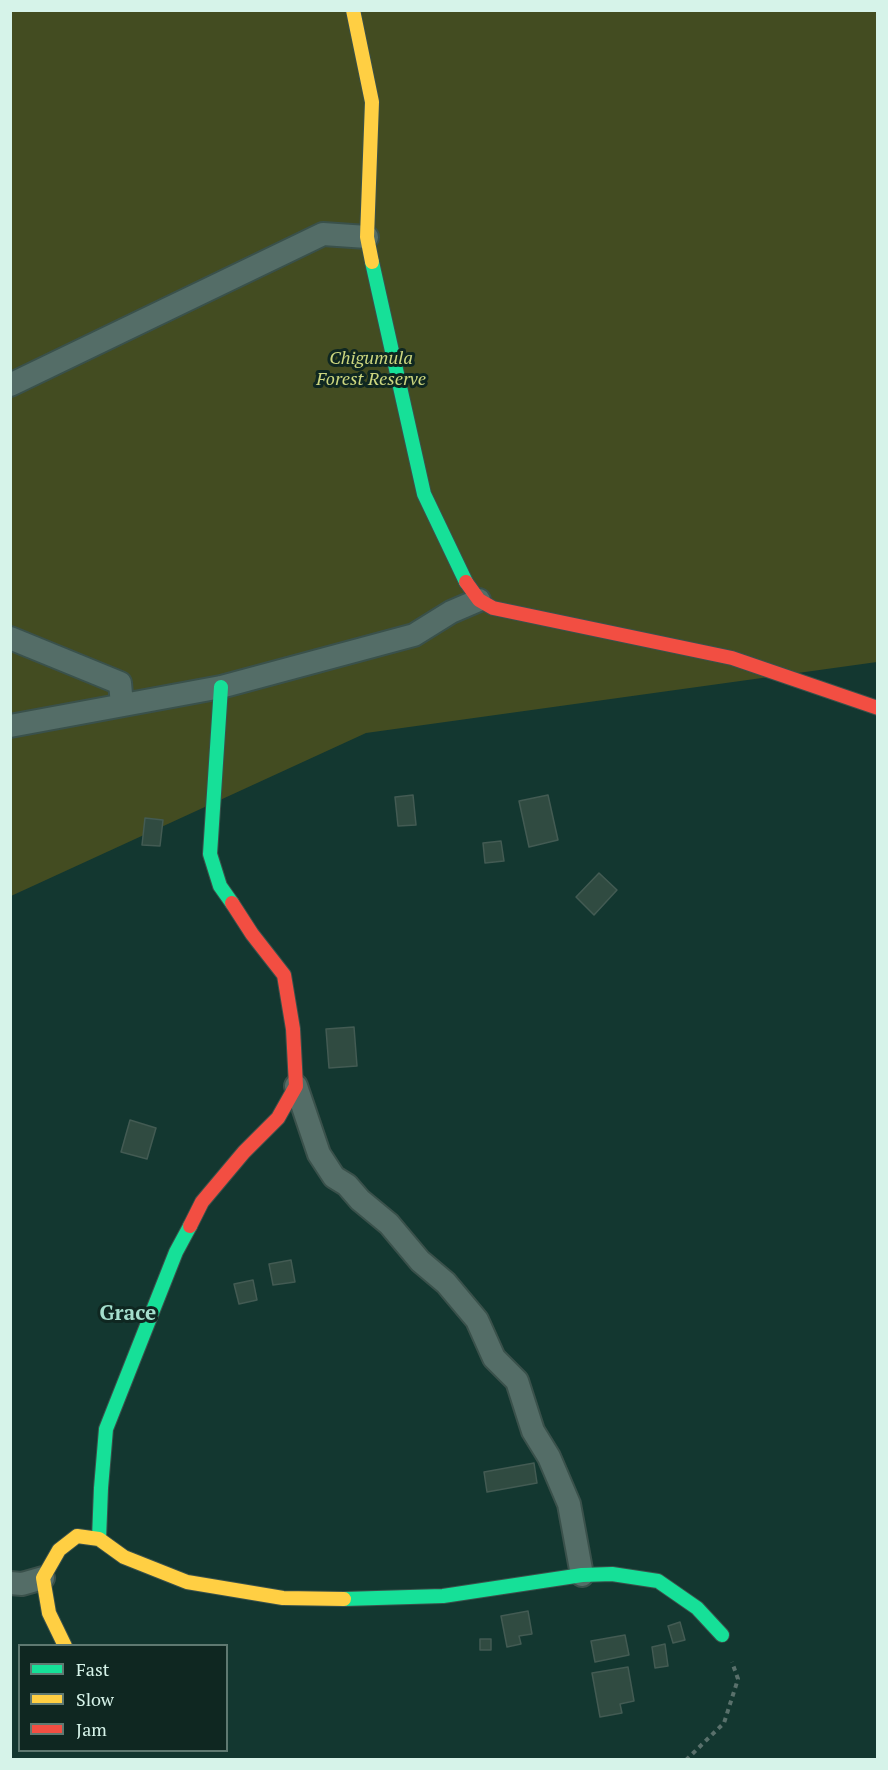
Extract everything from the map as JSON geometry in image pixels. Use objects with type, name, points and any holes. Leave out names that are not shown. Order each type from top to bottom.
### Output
[{"type":"street","points":[[353,10],[372,102],[367,237],[424,494],[465,581],[479,600],[493,608],[732,658],[878,708]]},
{"type":"street","points":[[10,385],[323,234],[367,237]]},
{"type":"street","points":[[10,726],[221,687],[414,635],[451,612],[479,600]]},
{"type":"street","points":[[10,638],[120,683],[122,705]]},
{"type":"street","points":[[221,687],[210,854],[220,886],[252,934],[284,975],[293,1029],[296,1086],[319,1154],[334,1177],[347,1185],[360,1200],[389,1224],[420,1261],[446,1283],[477,1320],[494,1358],[517,1382],[533,1431],[549,1458],[569,1504],[582,1575]]},
{"type":"street","points":[[99,1539],[106,1429],[176,1252],[202,1202],[244,1152],[278,1118],[296,1086]]},
{"type":"street","points":[[64,1644],[50,1613],[43,1578],[59,1550],[77,1536],[99,1539],[124,1557],[187,1582],[283,1598],[369,1599],[443,1596],[582,1575],[612,1574],[658,1581],[697,1608],[722,1635]]},
{"type":"street","points":[[10,1583],[22,1584],[43,1578]]},
{"type":"path","points":[[686,1760],[724,1724],[738,1679],[722,1635]]},
{"type":"green space","name":"Chigumula Forest Reserve","points":[[10,11],[877,11],[877,662],[366,733],[11,896]]},
{"type":"building","points":[[413,795],[416,825],[398,826],[395,797]]},
{"type":"building","points":[[548,795],[558,840],[529,847],[519,801]]},
{"type":"building","points":[[145,818],[163,820],[160,846],[142,845]]},
{"type":"building","points":[[501,841],[504,861],[485,863],[483,843]]},
{"type":"building","points":[[599,873],[617,890],[594,915],[576,897]]},
{"type":"building","points":[[354,1027],[357,1066],[329,1068],[326,1029]]},
{"type":"building","points":[[130,1120],[156,1128],[147,1159],[121,1152]]},
{"type":"building","points":[[291,1260],[295,1282],[273,1285],[269,1264]]},
{"type":"building","points":[[253,1280],[257,1300],[239,1304],[234,1284]]},
{"type":"building","points":[[534,1463],[537,1483],[487,1492],[484,1472]]},
{"type":"building","points":[[528,1611],[532,1634],[519,1636],[521,1644],[507,1647],[501,1616]]},
{"type":"building","points":[[680,1622],[685,1640],[673,1643],[668,1626]]},
{"type":"building","points":[[625,1635],[629,1655],[595,1662],[591,1641]]},
{"type":"building","points":[[480,1639],[491,1639],[491,1650],[480,1650]]},
{"type":"building","points":[[665,1644],[668,1666],[655,1668],[652,1647]]},
{"type":"building","points":[[628,1667],[634,1701],[620,1704],[622,1713],[600,1717],[592,1673]]},
{"type":"traffic: fast","points":[[372,262],[424,494],[466,582]]},
{"type":"traffic: fast","points":[[221,687],[210,854],[220,886],[232,903]]},
{"type":"traffic: fast","points":[[99,1539],[106,1429],[176,1252],[190,1226]]},
{"type":"traffic: fast","points":[[344,1599],[443,1596],[582,1575],[612,1574],[658,1581],[697,1608],[722,1635]]},
{"type":"traffic: slow","points":[[353,10],[372,102],[367,237],[372,262]]},
{"type":"traffic: slow","points":[[64,1644],[49,1613],[43,1578],[59,1550],[77,1536],[99,1539],[124,1557],[187,1582],[283,1598],[344,1599]]},
{"type":"traffic: jam","points":[[466,582],[479,600],[493,608],[732,658],[878,708]]},
{"type":"traffic: jam","points":[[190,1226],[202,1202],[244,1152],[278,1118],[296,1086],[293,1029],[284,975],[252,934],[232,903]]},
{"type":"district","name":"Grace","points":[[128,1314]]}]
